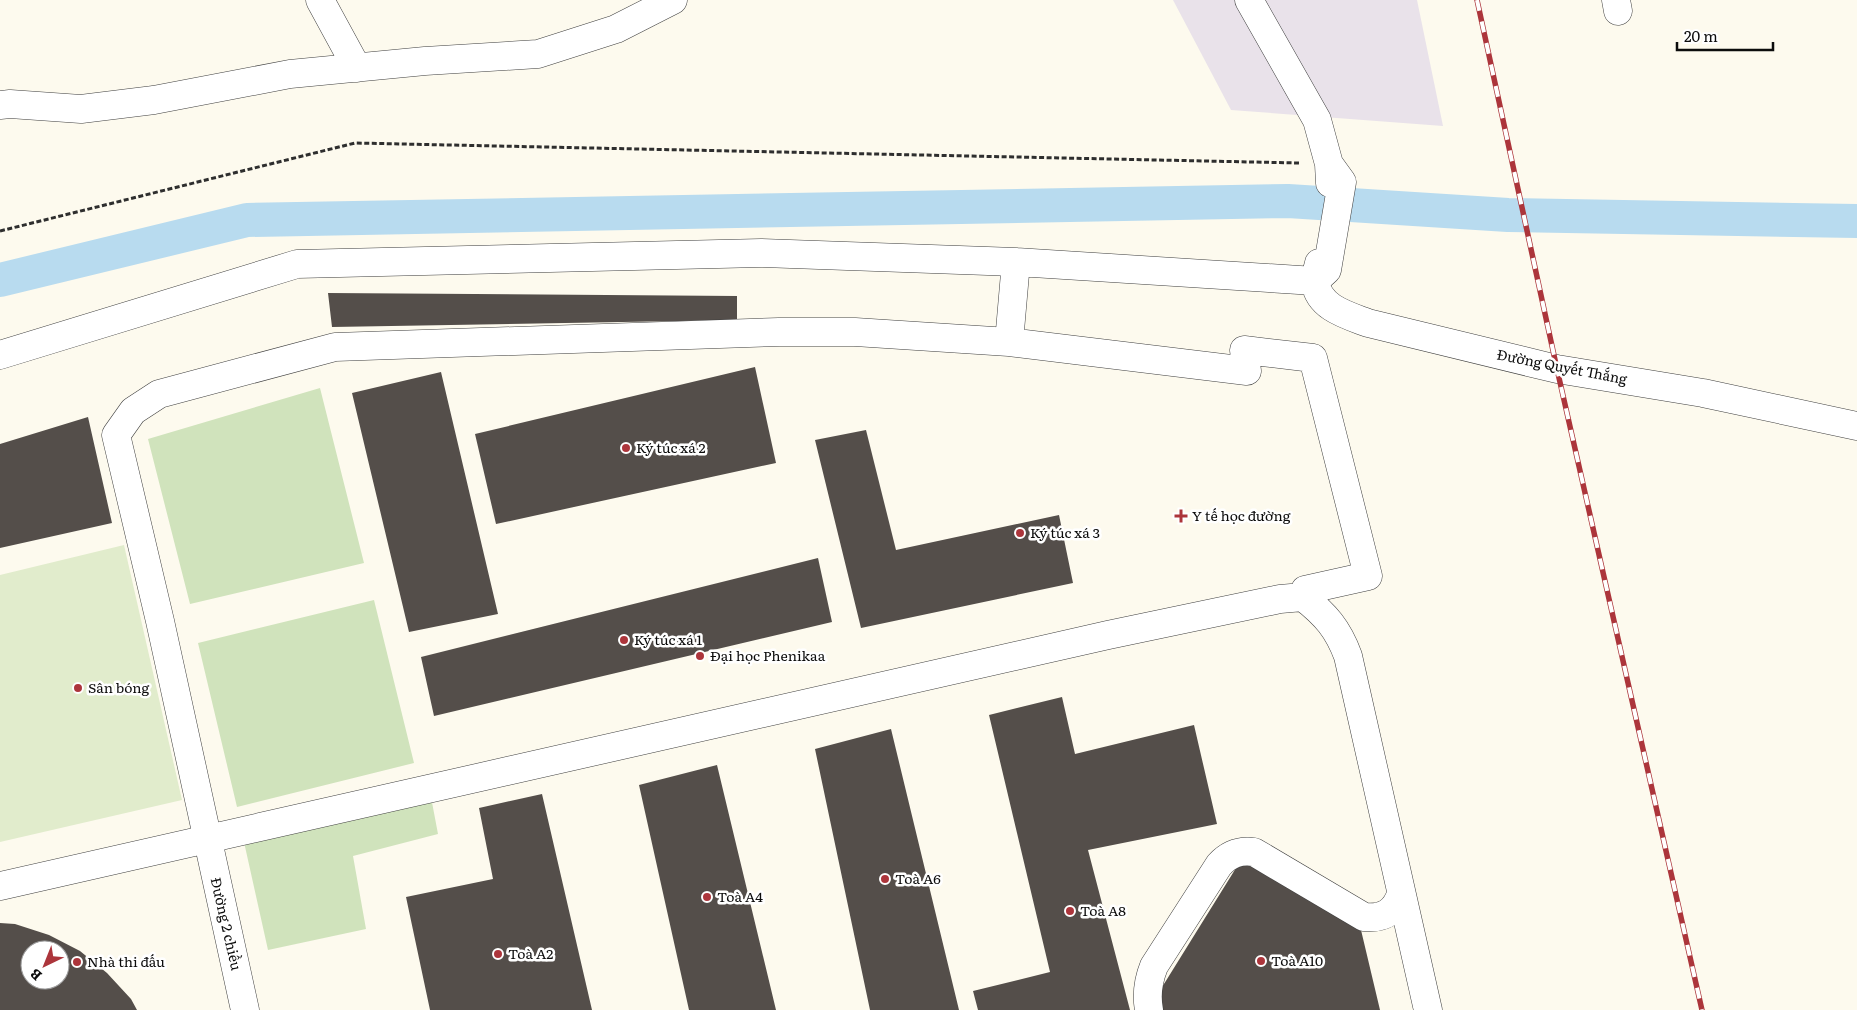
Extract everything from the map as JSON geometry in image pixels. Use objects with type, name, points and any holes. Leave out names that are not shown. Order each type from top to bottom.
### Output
[{"type":"street","points":[[320,0],[357,68]]},
{"type":"street","points":[[0,105],[81,108],[154,100],[290,74],[425,61],[538,54],[616,29],[673,0]]},
{"type":"street","points":[[0,355],[297,264],[761,253],[1016,262],[1321,268],[1334,176],[1317,120],[1248,0]]},
{"type":"street","points":[[1016,262],[1009,342],[1247,371],[1244,350],[1313,358],[1368,576],[1305,590],[1308,601]]},
{"type":"street","name":"Đường Quyết Thắng","points":[[1321,268],[1323,302],[1343,314],[1368,323],[1557,369],[1703,393],[1857,426]]},
{"type":"street","name":"Đường 2 chiều","points":[[246,1010],[158,612],[116,435],[134,411],[159,394],[335,347],[778,332],[855,332],[1009,342]]},
{"type":"street","points":[[0,886],[1108,635],[1280,599],[1304,597],[1330,621],[1342,638],[1348,656],[1428,1010]]},
{"type":"street","points":[[1149,1010],[1148,982],[1154,966],[1219,865],[1239,851],[1254,852],[1364,917],[1372,918],[1388,914],[1394,908],[1401,894]]},
{"type":"path","points":[[0,231],[355,143],[1334,176]]},
{"type":"shaded area","points":[[1173,0],[1417,0],[1443,126],[1231,110]]},
{"type":"green space","points":[[320,388],[364,563],[190,604],[148,439]]},
{"type":"green space","name":"Sân bóng","points":[[124,545],[182,800],[0,842],[0,575]]},
{"type":"green space","points":[[374,600],[414,763],[237,807],[198,643]]},
{"type":"green space","points":[[431,797],[438,834],[353,856],[366,929],[268,950],[244,842]]},
{"type":"building","points":[[328,293],[737,296],[737,320],[332,327]]},
{"type":"building","name":"Ký túc xá 2","points":[[755,367],[776,463],[496,524],[475,434]]},
{"type":"building","points":[[441,372],[498,614],[409,632],[352,393]]},
{"type":"building","points":[[88,417],[112,523],[0,548],[0,444]]},
{"type":"building","name":"Ký túc xá 3","points":[[866,430],[896,550],[1059,515],[1073,583],[861,628],[815,440]]},
{"type":"building","name":"Ký túc xá 1","points":[[818,558],[832,622],[434,716],[421,657]]},
{"type":"building","name":"Toà A8","points":[[1062,697],[1075,754],[1194,725],[1217,824],[1088,850],[1130,1010],[978,1010],[973,991],[1050,972],[989,715]]},
{"type":"building","name":"Toà A6","points":[[891,729],[959,1010],[870,1010],[815,749]]},
{"type":"building","name":"Toà A4","points":[[717,765],[776,1010],[689,1010],[639,785]]},
{"type":"building","name":"Toà A2","points":[[542,794],[592,1010],[430,1010],[406,897],[493,879],[479,808]]},
{"type":"building","name":"Toà A10","points":[[1241,860],[1361,930],[1380,1010],[1163,1010],[1159,992]]},
{"type":"building","name":"Nhà thi đấu","points":[[0,923],[15,924],[59,940],[20,940],[20,990],[70,990],[70,946],[80,951],[107,973],[131,999],[137,1010],[0,1010]]},
{"type":"waterway","points":[[0,280],[247,220],[1288,201],[1508,215],[1857,221]]},
{"type":"railway","points":[[1477,0],[1557,369],[1702,1010]]},
{"type":"place","name":"Ký túc xá 2","points":[[626,448]]},
{"type":"place","name":"Y tế học đường","points":[[1181,516]]},
{"type":"place","name":"Ký túc xá 3","points":[[1020,533]]},
{"type":"place","name":"Ký túc xá 1","points":[[624,640]]},
{"type":"place","name":"Đại học Phenikaa","points":[[700,656]]},
{"type":"place","name":"Sân bóng","points":[[78,688]]},
{"type":"place","name":"Toà A6","points":[[885,879]]},
{"type":"place","name":"Toà A4","points":[[707,897]]},
{"type":"place","name":"Toà A8","points":[[1070,911]]},
{"type":"place","name":"Toà A2","points":[[498,954]]},
{"type":"place","name":"Toà A10","points":[[1261,961]]},
{"type":"place","name":"Nhà thi đấu","points":[[77,962]]}]
